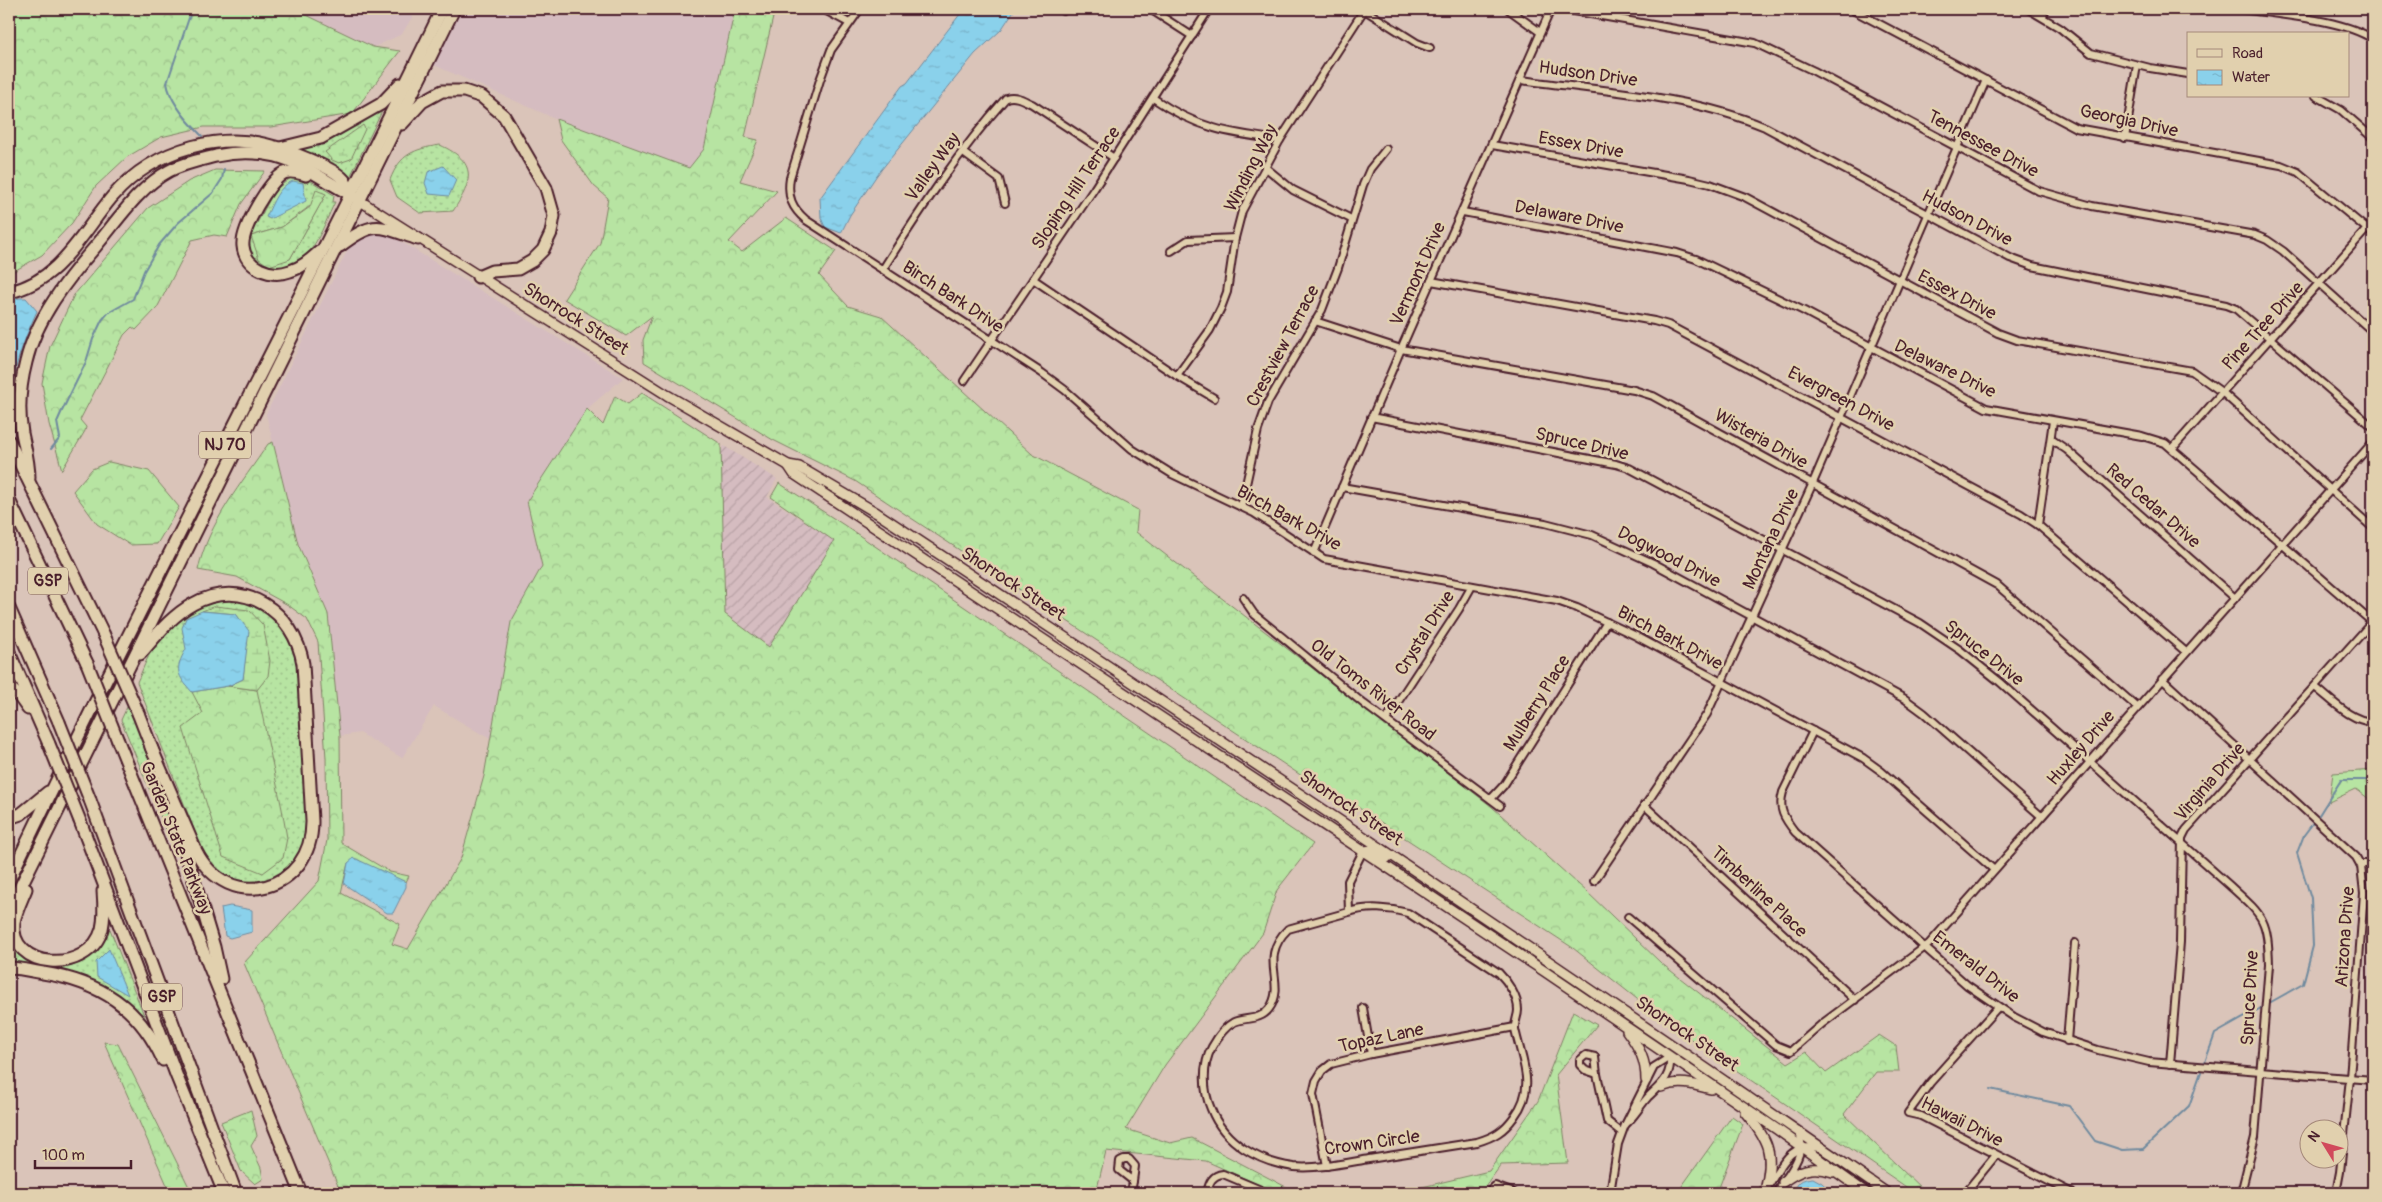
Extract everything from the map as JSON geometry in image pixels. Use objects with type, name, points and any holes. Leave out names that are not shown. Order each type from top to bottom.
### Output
[{"type":"highway","name":"NJ 70","points":[[9,910],[336,248],[355,198],[442,9]]},
{"type":"highway","name":"NJ 70","points":[[9,880],[53,788],[322,250],[389,141],[454,9]]},
{"type":"highway","points":[[280,148],[321,138],[381,104],[399,85],[420,54]]},
{"type":"highway","points":[[389,141],[415,108],[428,98],[442,91],[464,91],[482,97],[504,116],[546,188],[553,208],[553,225],[543,250],[532,261],[518,269],[492,271],[478,277]]},
{"type":"highway","points":[[9,292],[26,287],[53,270],[67,257],[122,187],[136,173],[161,158],[186,148],[211,142],[233,141],[257,142],[280,148],[311,160],[343,179],[355,198]]},
{"type":"highway","points":[[29,478],[29,463],[22,432],[20,408],[26,361],[33,339],[48,311],[80,264],[139,195],[169,171],[196,161],[228,154],[276,156],[323,179],[355,198]]},
{"type":"highway","points":[[322,250],[307,262],[282,274],[260,270],[250,263],[243,245],[246,229],[256,210],[284,173],[293,171],[323,179]]},
{"type":"highway","points":[[336,248],[367,228],[376,227],[418,239]]},
{"type":"highway","points":[[9,441],[29,478],[103,633],[196,851],[203,863],[214,875],[232,885],[262,887],[280,881],[299,865],[308,850],[312,831],[304,664],[296,637],[284,619],[266,605],[247,597],[225,595],[204,599],[187,607],[176,616],[131,664]]},
{"type":"highway","name":"Garden State Parkway","points":[[9,500],[87,663],[302,1193]]},
{"type":"highway","name":"GSP","points":[[9,608],[59,722],[90,800],[236,1193]]},
{"type":"highway","points":[[9,652],[80,821],[176,1077],[224,1193]]},
{"type":"highway","points":[[9,686],[18,694],[40,724]]},
{"type":"highway","points":[[152,747],[214,947],[228,1010]]},
{"type":"highway","points":[[9,818],[21,814],[41,800],[53,788]]},
{"type":"highway","points":[[28,871],[27,885],[14,922],[15,932],[18,940],[28,952],[40,959],[52,962],[74,959],[88,951],[97,938],[104,920],[102,879]]},
{"type":"highway","points":[[9,968],[72,978],[108,994],[131,1012],[147,1029],[167,1069],[176,1077]]},
{"type":"main road","name":"Shorrock Street","points":[[355,198],[665,394],[788,464],[799,467],[877,514],[1437,884],[1729,1082],[1887,1193]]},
{"type":"main road","name":"Shorrock Street","points":[[788,464],[794,474],[1621,1023],[1866,1193]]},
{"type":"main road","points":[[1305,796],[1355,836],[1363,852],[1373,850],[1402,868],[1437,884]]},
{"type":"main road","points":[[1617,1006],[1665,1047],[1670,1057],[1686,1061],[1713,1076],[1729,1082]]},
{"type":"main road","points":[[1621,1023],[1638,1045],[1644,1060],[1646,1080]]},
{"type":"main road","points":[[1661,1087],[1671,1083],[1684,1082],[1717,1090]]},
{"type":"main road","points":[[1738,1104],[1763,1133],[1770,1152],[1769,1176],[1764,1192]]},
{"type":"main road","points":[[1783,1182],[1797,1171],[1809,1168],[1839,1174]]},
{"type":"street","points":[[823,9],[849,23]]},
{"type":"street","name":"Birch Bark Drive","points":[[860,9],[831,50],[820,80],[788,189],[792,204],[806,220],[1065,390],[1132,449],[1172,474],[1241,507],[1314,553],[1338,563],[1557,601],[1607,622],[1863,758],[1881,771],[1993,869]]},
{"type":"street","points":[[1150,9],[1192,36]]},
{"type":"street","name":"Sloping Hill Terrace","points":[[964,381],[1114,158],[1209,9]]},
{"type":"street","points":[[1364,9],[1430,48]]},
{"type":"street","name":"Winding Way","points":[[1177,376],[1210,330],[1221,308],[1227,292],[1235,238],[1242,211],[1280,140],[1364,9]]},
{"type":"street","name":"Vermont Drive","points":[[1314,553],[1371,416],[1463,212],[1551,9]]},
{"type":"street","name":"Tennessee Drive","points":[[1562,9],[1734,38],[1770,49],[2040,191],[2060,198],[2231,230],[2267,240],[2283,251],[2373,332]]},
{"type":"street","name":"Georgia Drive","points":[[1851,9],[2076,128],[2281,165],[2298,172],[2373,234]]},
{"type":"street","points":[[2028,9],[2043,16],[2091,53],[2137,65],[2187,74]]},
{"type":"street","points":[[2043,16],[2046,9]]},
{"type":"street","points":[[2242,9],[2332,24],[2355,30],[2373,39]]},
{"type":"street","points":[[1513,10],[1540,32]]},
{"type":"street","points":[[2125,138],[2137,65]]},
{"type":"street","name":"Hudson Drive","points":[[1521,80],[1660,99],[1734,114],[1773,131],[2010,258],[2032,266],[2226,304],[2236,309],[2373,427]]},
{"type":"street","name":"Montana Drive","points":[[1594,881],[1707,714],[1784,550],[1986,80]]},
{"type":"street","name":"Valley Way","points":[[883,269],[934,189],[1006,98],[1012,96],[1019,98],[1114,158]]},
{"type":"street","points":[[1153,98],[1190,121],[1225,133],[1280,140]]},
{"type":"street","points":[[2320,98],[2341,110],[2373,138]]},
{"type":"street","name":"Essex Drive","points":[[1492,145],[1710,184],[1745,197],[1998,333],[2017,340],[2186,369],[2206,379],[2223,393],[2373,528]]},
{"type":"street","name":"Crestview Terrace","points":[[1241,507],[1258,430],[1268,402],[1330,292],[1351,219],[1370,169],[1386,149]]},
{"type":"street","points":[[962,152],[999,179],[1005,203]]},
{"type":"street","points":[[1265,167],[1293,190],[1351,219]]},
{"type":"street","name":"Delaware Drive","points":[[1463,212],[1677,253],[1696,259],[1804,311],[1986,408],[2157,440],[2173,448],[2373,622]]},
{"type":"street","name":"Pine Tree Drive","points":[[2173,448],[2373,222]]},
{"type":"street","points":[[1171,251],[1188,240],[1235,238]]},
{"type":"street","points":[[1033,279],[1177,376],[1214,398]]},
{"type":"street","name":"Evergreen Drive","points":[[1431,280],[1668,325],[1988,495],[2038,525],[2186,652]]},
{"type":"street","name":"Wisteria Drive","points":[[1315,321],[1401,349],[1634,390],[1653,396],[1997,585],[2138,706]]},
{"type":"street","name":"Spruce Drive","points":[[1371,416],[1629,468],[1944,638],[2000,682],[2181,843],[2251,906],[2265,924],[2269,965],[2255,1137],[2241,1193]]},
{"type":"street","points":[[2038,525],[2053,421]]},
{"type":"street","name":"Red Cedar Drive","points":[[2051,439],[2066,450],[2234,598]]},
{"type":"street","name":"Huxley Drive","points":[[1628,916],[1776,1045],[1791,1051],[1823,1023],[1925,947],[2373,442]]},
{"type":"street","name":"Dogwood Drive","points":[[1342,487],[1545,523],[1592,535],[1652,563],[1905,699],[1924,713],[2041,816]]},
{"type":"street","name":"Crystal Drive","points":[[1386,720],[1472,586]]},
{"type":"street","name":"Old Toms River Road","points":[[1243,598],[1254,614],[1386,720],[1491,798]]},
{"type":"street","name":"Mulberry Place","points":[[1491,798],[1504,785],[1607,622]]},
{"type":"street","name":"Virginia Drive","points":[[2170,1064],[2180,942],[2183,865],[2181,843],[2186,830],[2373,622]]},
{"type":"street","name":"Arizona Drive","points":[[2162,679],[2356,857],[2360,864],[2364,893],[2350,1078],[2336,1193]]},
{"type":"street","points":[[2315,686],[2347,713],[2358,719],[2373,722]]},
{"type":"street","name":"Emerald Drive","points":[[1813,731],[1783,792],[1781,811],[1785,820],[1795,832],[1967,985],[1998,1007],[2043,1032],[2129,1058],[2170,1064],[2373,1080]]},
{"type":"street","points":[[1491,798],[1500,806]]},
{"type":"street","name":"Timberline Place","points":[[1644,805],[1855,1000]]},
{"type":"street","points":[[1349,912],[1348,881],[1363,852]]},
{"type":"street","points":[[2360,864],[2373,864]]},
{"type":"street","name":"Crown Circle","points":[[1380,909],[1408,913],[1499,973],[1508,982],[1516,1002],[1518,1010],[1515,1027],[1522,1052],[1527,1086],[1523,1106],[1499,1133],[1477,1142],[1327,1166],[1295,1167],[1256,1155],[1229,1139],[1213,1116],[1207,1101],[1206,1064],[1212,1046],[1226,1028],[1236,1021],[1255,1018],[1268,1010],[1274,996],[1276,983],[1272,956],[1275,945],[1281,936],[1288,929],[1349,912],[1380,909]]},
{"type":"street","points":[[2067,1040],[2075,943]]},
{"type":"street","name":"Hawaii Drive","points":[[1998,1007],[1930,1083],[1908,1113],[1921,1116],[1996,1156],[2072,1193]]},
{"type":"street","points":[[1362,1008],[1371,1054]]},
{"type":"street","name":"Topaz Lane","points":[[1327,1166],[1313,1094],[1316,1080],[1322,1071],[1331,1064],[1371,1054],[1515,1027]]},
{"type":"street","points":[[1625,1125],[1629,1113],[1642,1093],[1646,1080],[1654,1067],[1670,1057]]},
{"type":"street","points":[[1610,1193],[1621,1132],[1648,1097],[1661,1087],[1667,1076],[1670,1057]]},
{"type":"street","points":[[1597,1074],[1607,1121],[1621,1132]]},
{"type":"street","points":[[1776,1193],[1799,1155],[1801,1138],[1798,1130]]},
{"type":"street","points":[[1764,1192],[1791,1152],[1801,1147],[1823,1148]]},
{"type":"street","points":[[1965,1193],[1996,1156]]},
{"type":"street","points":[[1207,1193],[1211,1180],[1217,1175],[1223,1174],[1268,1193]]},
{"type":"street","points":[[1131,1193],[1132,1181]]},
{"type":"street","points":[[1488,1193],[1495,1186],[1514,1193]]},
{"type":"shaded area","points":[[294,9],[417,9],[402,34],[374,47]]},
{"type":"shaded area","points":[[462,9],[735,9],[704,149],[689,168],[556,119],[434,65]]},
{"type":"shaded area","points":[[367,230],[387,233],[623,378],[587,409],[527,501],[542,566],[511,623],[490,739],[434,706],[402,758],[360,733],[340,736],[328,614],[298,544],[266,414],[352,241]]},
{"type":"shaded area","points":[[724,446],[777,479],[767,497],[838,543],[770,652],[721,620],[711,469]]},
{"type":"green space","points":[[9,9],[294,9],[373,47],[400,51],[352,114],[271,127],[204,127],[161,137],[127,157],[96,186],[72,223],[42,255],[9,274]]},
{"type":"green space","points":[[735,9],[775,9],[745,137],[758,140],[740,181],[777,191],[729,242],[742,252],[786,218],[836,251],[819,275],[848,306],[881,316],[1032,454],[1138,510],[1136,532],[1491,806],[1587,892],[1661,963],[1788,1063],[1806,1052],[1826,1073],[1879,1035],[1896,1046],[1899,1072],[1876,1072],[1844,1114],[1926,1193],[1915,1193],[1666,1022],[1573,948],[1356,806],[1352,809],[855,481],[773,440],[644,362],[643,340],[652,316],[626,336],[564,299],[600,243],[608,198],[594,186],[561,140],[556,119],[689,168],[704,149]]},
{"type":"green space","points":[[383,109],[348,178],[294,148],[335,138]]},
{"type":"green space","points":[[363,125],[365,129],[351,159],[339,163],[332,160],[325,152]]},
{"type":"green space","points":[[440,145],[461,158],[466,165],[468,181],[453,211],[420,213],[397,197],[390,180],[398,164],[409,154],[423,148]]},
{"type":"green space","points":[[215,170],[265,171],[241,204],[227,237],[214,235],[192,240],[157,308],[136,330],[132,327],[124,335],[80,420],[86,427],[85,431],[62,470],[49,424],[42,383],[50,346],[74,295],[148,208],[189,181]]},
{"type":"green space","points":[[292,177],[301,179],[305,183],[311,181],[334,195],[333,202],[335,202],[312,248],[295,265],[284,269],[271,269],[260,264],[251,257],[246,243],[275,190]],"holes":[[[326,194],[290,259],[251,236],[282,227]]]},
{"type":"green space","points":[[316,190],[326,194],[290,259],[269,266],[259,259],[251,236],[282,227],[310,207]]},
{"type":"green space","points":[[642,393],[721,444],[725,614],[769,647],[834,541],[771,497],[779,483],[844,525],[1313,844],[1277,890],[1263,933],[1165,1065],[1126,1129],[1170,1143],[1192,1138],[1290,1189],[1309,1193],[1277,1193],[1206,1161],[1106,1151],[1096,1193],[341,1193],[244,963],[319,881],[327,840],[326,758],[318,642],[307,619],[288,605],[237,577],[198,570],[203,553],[227,504],[268,444],[273,442],[298,544],[328,614],[340,736],[341,843],[390,872],[409,876],[406,882],[348,863],[341,893],[400,924],[392,944],[408,949],[461,858],[484,776],[511,622],[542,566],[527,501],[587,409],[603,425],[615,396],[628,404]]},
{"type":"green space","points":[[109,462],[149,471],[179,507],[157,544],[130,545],[97,524],[73,491],[92,469]]},
{"type":"green space","points":[[229,598],[259,605],[285,626],[299,654],[309,839],[292,869],[267,883],[242,884],[218,872],[205,858],[137,682],[153,648],[176,621],[206,603]]},
{"type":"green space","points":[[215,606],[249,610],[263,625],[270,661],[268,676],[257,690],[228,686],[243,679],[248,631],[236,614],[202,611]]},
{"type":"green space","points":[[228,686],[257,690],[282,809],[287,838],[283,858],[263,873],[223,857],[183,728],[203,713],[192,692]]},
{"type":"green space","points":[[127,707],[148,752],[162,790],[171,824],[172,836],[169,837],[121,720]]},
{"type":"green space","points":[[2373,770],[2373,802],[2356,789],[2329,802],[2333,773]]},
{"type":"green space","points":[[11,928],[24,957],[31,963],[49,969],[68,967],[86,960],[93,954],[110,929],[149,1028],[118,996],[103,986],[71,974],[9,965],[9,933]]},
{"type":"green space","points":[[1573,1011],[1597,1025],[1556,1075],[1568,1163],[1501,1165],[1482,1191],[1485,1193],[1397,1193],[1489,1171],[1538,1101]]},
{"type":"green space","points":[[104,1042],[118,1044],[192,1193],[173,1193],[167,1185]]},
{"type":"green space","points":[[251,1110],[257,1136],[251,1146],[261,1168],[263,1179],[255,1184],[241,1171],[221,1122]]},
{"type":"green space","points":[[1732,1116],[1743,1124],[1717,1193],[1677,1193]]},
{"type":"water","points":[[964,9],[1015,9],[1001,30],[975,54],[877,175],[850,215],[841,233],[825,227],[821,218],[820,198],[902,86],[907,83]]},
{"type":"water","points":[[443,166],[456,180],[449,196],[429,194],[425,183],[428,172]]},
{"type":"water","points":[[293,181],[303,183],[306,201],[270,219],[266,217],[283,187]]},
{"type":"water","points":[[26,298],[37,311],[19,357],[13,380],[10,406],[9,300]]},
{"type":"water","points":[[202,611],[236,614],[249,631],[243,679],[228,686],[192,692],[183,681],[179,672],[180,662],[186,649],[182,628],[186,618]]},
{"type":"water","points":[[354,858],[406,882],[406,887],[393,913],[387,913],[344,884],[348,863]]},
{"type":"water","points":[[230,906],[252,910],[252,932],[230,938],[225,936],[221,908]]},
{"type":"water","points":[[109,949],[128,995],[97,977],[96,962]]},
{"type":"water","points":[[1813,1178],[1833,1193],[1794,1193],[1800,1182]]},
{"type":"waterway","points":[[192,9],[167,83],[176,105],[202,136]]},
{"type":"waterway","points":[[51,449],[60,438],[57,422],[86,362],[93,339],[102,320],[108,313],[133,299],[144,271],[159,245],[178,223],[213,193],[222,179],[224,169]]},
{"type":"waterway","points":[[2319,815],[2341,780],[2373,780]]},
{"type":"waterway","points":[[2271,1002],[2303,984],[2313,946],[2311,898],[2297,853],[2304,835],[2313,823]]},
{"type":"waterway","points":[[2205,1062],[2215,1034],[2261,1008]]},
{"type":"waterway","points":[[1990,1089],[2069,1106],[2095,1141],[2122,1150],[2143,1149],[2189,1106],[2201,1072]]}]
